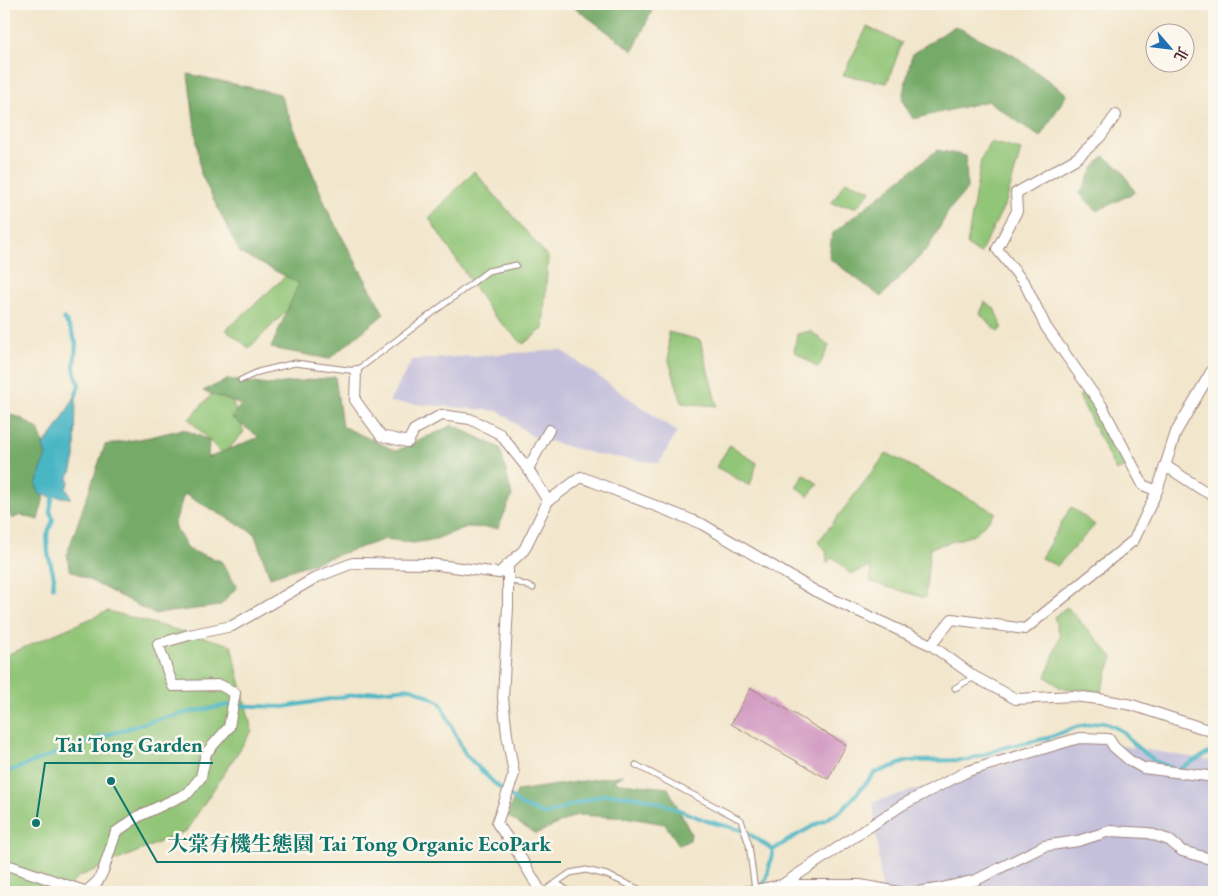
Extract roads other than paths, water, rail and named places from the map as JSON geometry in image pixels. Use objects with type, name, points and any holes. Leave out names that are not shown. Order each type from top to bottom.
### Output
[{"type":"street","points":[[1116,115],[1100,137],[1077,158],[1016,193],[1017,211],[996,249],[1025,284],[1046,327],[1102,406],[1143,484],[1157,491]]},
{"type":"street","points":[[931,645],[952,620],[1025,630],[1134,540],[1157,491],[1176,432],[1214,366]]},
{"type":"street","points":[[356,371],[356,400],[381,436],[408,442],[414,430],[441,415],[470,419],[500,434],[528,469],[548,501]]},
{"type":"street","points":[[528,469],[549,430]]},
{"type":"street","points":[[1166,466],[1201,490],[1214,496]]},
{"type":"street","points":[[4,864],[86,892],[98,881],[116,832],[139,816],[188,793],[201,777],[206,753],[229,728],[235,693],[220,685],[173,686],[158,644],[232,626],[317,577],[353,563],[430,564],[499,573],[524,550],[548,501],[581,477],[702,524],[815,591],[931,645],[975,677],[1016,699],[1073,696],[1099,699],[1132,705],[1208,730]]},
{"type":"street","points":[[508,565],[508,607],[503,698],[514,774],[497,823],[542,892]]},
{"type":"street","points":[[782,885],[902,805],[968,771],[1079,738],[1109,739],[1114,747],[1129,760],[1143,768],[1207,776],[1214,775]]},
{"type":"street","points":[[917,892],[976,880],[1044,846],[1078,840],[1110,831],[1148,833],[1169,840],[1182,851],[1214,860]]},
{"type":"street","points":[[750,891],[782,885],[860,885],[899,892]]},
{"type":"lane","points":[[240,380],[258,372],[295,363],[356,371],[488,271],[516,265]]},
{"type":"lane","points":[[508,579],[533,588]]},
{"type":"lane","points":[[955,688],[975,677]]},
{"type":"lane","points":[[636,765],[741,820],[749,845],[750,891]]},
{"type":"lane","points":[[542,892],[570,873],[586,870],[607,875],[645,892]]},
{"type":"lane","points":[[556,883],[570,892]]},
{"type":"water","points":[[76,395],[75,458],[71,473],[68,475],[69,483],[66,488],[71,498],[40,495],[36,485],[46,455],[43,446],[58,426]]},
{"type":"waterway","points":[[64,318],[76,343],[74,369],[79,385],[76,395]]},
{"type":"waterway","points":[[53,496],[50,510],[53,520],[47,536],[48,553],[54,577],[53,587]]},
{"type":"waterway","points":[[4,773],[98,738],[148,722],[185,713],[228,705],[284,707],[376,691],[412,688],[440,702],[465,754],[494,783],[521,805],[545,815],[606,794],[638,797],[664,804],[707,821],[745,831],[773,850]]},
{"type":"waterway","points":[[762,887],[767,876],[773,850],[841,811],[875,773],[908,761],[968,760],[1006,747],[1048,738],[1076,727],[1103,722],[1121,730],[1137,747],[1155,761],[1172,768]]},
{"type":"waterway","points":[[1179,769],[1214,750]]},
{"type":"place","name":"大棠有機生態園 Tai Tong Organic EcoPark","points":[[111,781]]},
{"type":"place","name":"Tai Tong Garden","points":[[36,823]]}]
